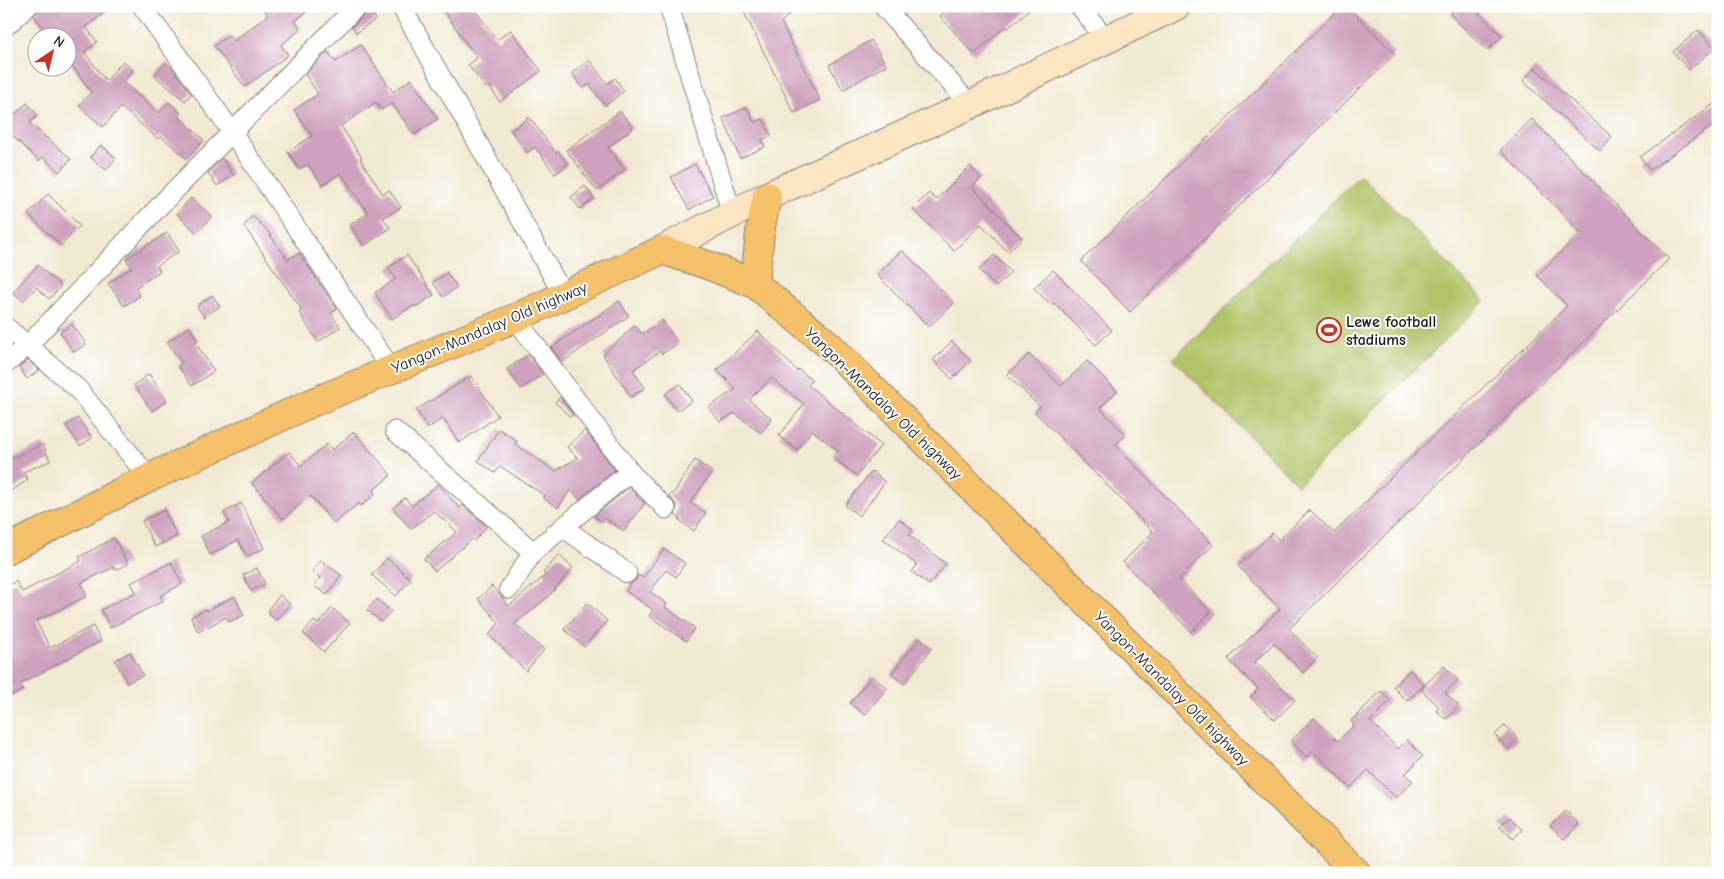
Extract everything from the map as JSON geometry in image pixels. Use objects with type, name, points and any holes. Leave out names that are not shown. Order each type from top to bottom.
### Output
[{"type":"main road","points":[[755,284],[760,232],[767,196]]},
{"type":"main road","name":"Yangon-Mandalay Old highway","points":[[6,550],[149,478],[309,404],[515,318],[662,250],[755,284],[830,346],[1357,873]]},
{"type":"street","points":[[6,26],[28,6]]},
{"type":"street","points":[[142,6],[232,132],[391,369]]},
{"type":"street","points":[[6,364],[27,346],[168,196],[357,6]]},
{"type":"street","points":[[401,6],[564,296]]},
{"type":"street","points":[[669,6],[732,214]]},
{"type":"street","points":[[883,6],[970,105]]},
{"type":"street","points":[[1080,6],[1106,40]]},
{"type":"street","points":[[662,250],[767,196],[970,105],[1176,6]]},
{"type":"street","points":[[515,318],[630,472],[666,509]]},
{"type":"street","points":[[6,326],[78,390],[149,478]]},
{"type":"street","points":[[395,431],[533,552]]},
{"type":"street","points":[[509,589],[533,552],[630,472]]},
{"type":"street","points":[[563,527],[627,573]]},
{"type":"green space","name":"Lewe football stadiums","points":[[1360,175],[1485,301],[1298,485],[1173,359]]},
{"type":"building","points":[[39,6],[113,6],[86,27],[97,42],[84,52],[106,81],[123,61],[133,70],[123,82],[159,113],[169,102],[181,113],[178,116],[204,140],[187,159],[161,136],[158,139],[121,107],[103,127],[79,106],[91,92],[78,74],[78,28],[43,28],[34,16],[39,10]]},
{"type":"building","points":[[262,6],[314,6],[295,21],[301,29],[281,45],[288,55],[245,87],[214,46],[229,35],[234,41],[268,15]]},
{"type":"building","points":[[368,6],[376,19],[356,33],[352,27],[365,14]]},
{"type":"building","points":[[440,6],[472,6],[497,40],[511,30],[541,71],[500,102],[489,86],[486,88],[468,65],[477,58]]},
{"type":"building","points":[[741,6],[799,6],[781,22],[820,100],[794,113]]},
{"type":"building","points":[[950,6],[1033,6],[974,54],[940,16]]},
{"type":"building","points":[[1342,6],[1347,6],[1395,54],[1130,312],[1081,261]]},
{"type":"building","points":[[1458,6],[1472,6],[1502,36],[1487,51],[1450,14]]},
{"type":"building","points":[[1698,30],[1715,48],[1689,70],[1673,52]]},
{"type":"building","points":[[871,40],[886,65],[843,90],[829,65]]},
{"type":"building","points":[[361,45],[393,92],[411,79],[438,119],[414,135],[392,103],[382,110],[376,102],[341,126],[383,194],[389,190],[401,207],[383,218],[390,228],[364,246],[350,225],[368,213],[341,173],[322,185],[308,164],[299,169],[288,152],[312,136],[294,110],[318,94],[305,74],[328,52],[335,62]]},
{"type":"building","points":[[589,60],[607,84],[615,78],[624,91],[605,106],[589,84],[583,88],[572,73]]},
{"type":"building","points":[[166,62],[191,94],[185,101],[154,75]]},
{"type":"building","points":[[1535,68],[1612,137],[1600,151],[1523,81]]},
{"type":"building","points":[[1718,101],[1718,122],[1650,170],[1640,157]]},
{"type":"building","points":[[27,103],[38,115],[30,123],[71,159],[59,172],[43,157],[39,161],[6,130],[6,122]]},
{"type":"building","points":[[747,107],[754,122],[763,119],[771,136],[762,140],[765,147],[740,158],[723,118]]},
{"type":"building","points":[[620,111],[633,128],[608,147],[625,170],[597,191],[566,150]]},
{"type":"building","points":[[529,117],[556,153],[558,151],[568,164],[555,174],[535,147],[527,153],[511,131]]},
{"type":"building","points":[[1532,119],[1669,259],[1289,629],[1317,658],[1303,673],[1274,643],[1255,662],[1295,700],[1275,720],[1250,697],[1258,689],[1228,659],[1280,609],[1238,566],[1272,533],[1279,540],[1310,510],[1334,533],[1567,306],[1537,275],[1581,233],[1500,150]]},
{"type":"building","points":[[101,145],[116,158],[106,170],[90,157]]},
{"type":"building","points":[[222,158],[233,175],[217,186],[208,173]]},
{"type":"building","points":[[695,164],[713,196],[689,210],[671,177]]},
{"type":"building","points":[[970,166],[981,178],[972,187],[1022,238],[1008,252],[981,224],[954,251],[913,209],[929,193],[936,200]]},
{"type":"building","points":[[585,186],[594,199],[580,209],[571,197]]},
{"type":"building","points":[[48,194],[80,226],[61,246],[28,214]]},
{"type":"building","points":[[191,198],[212,216],[197,233],[177,214]]},
{"type":"building","points":[[252,216],[266,229],[288,260],[299,253],[337,309],[331,313],[340,327],[318,342],[299,312],[302,310],[244,226]]},
{"type":"building","points":[[167,233],[179,251],[157,266],[160,271],[135,288],[140,296],[124,306],[108,283],[132,268],[126,259]]},
{"type":"building","points":[[902,250],[954,303],[929,327],[877,275]]},
{"type":"building","points":[[407,255],[434,295],[392,319],[375,293],[396,279],[388,268]]},
{"type":"building","points":[[994,255],[1011,272],[996,287],[979,270]]},
{"type":"building","points":[[38,265],[61,286],[49,299],[36,287],[23,301],[13,292]]},
{"type":"building","points":[[1053,270],[1112,330],[1096,345],[1054,303],[1051,305],[1034,288]]},
{"type":"building","points":[[447,273],[457,287],[443,297],[433,282]]},
{"type":"building","points":[[212,295],[220,306],[204,317],[197,306]]},
{"type":"building","points":[[619,301],[629,316],[562,362],[551,348]]},
{"type":"building","points":[[662,320],[678,343],[662,354],[660,351],[633,370],[645,388],[631,397],[603,355],[635,325],[642,334]]},
{"type":"building","points":[[72,324],[86,344],[74,352],[60,332]]},
{"type":"building","points":[[189,327],[198,340],[195,342],[214,371],[192,386],[178,366],[182,363],[167,342]]},
{"type":"building","points":[[758,331],[797,371],[798,369],[812,380],[808,385],[881,445],[857,476],[833,457],[838,451],[812,430],[797,450],[779,436],[804,404],[771,378],[749,400],[772,419],[761,433],[734,413],[720,422],[709,407],[736,389],[717,370]]},
{"type":"building","points":[[952,341],[971,361],[952,379],[933,360]]},
{"type":"building","points":[[1029,354],[1061,386],[1087,361],[1117,391],[1100,408],[1126,435],[1115,445],[1213,545],[1179,579],[1211,612],[1191,632],[1123,562],[1153,532],[1035,412],[1040,407],[1007,375]]},
{"type":"building","points":[[528,355],[543,374],[521,389],[507,369]]},
{"type":"building","points":[[28,360],[39,370],[27,379],[19,367]]},
{"type":"building","points":[[149,374],[167,401],[152,411],[134,385]]},
{"type":"building","points":[[471,376],[498,416],[459,443],[443,418],[428,428],[416,410]]},
{"type":"building","points":[[680,384],[692,401],[677,411],[665,394]]},
{"type":"building","points":[[560,397],[573,414],[570,417],[555,402]]},
{"type":"building","points":[[78,418],[92,438],[80,446],[66,426]]},
{"type":"building","points":[[499,429],[517,441],[515,444],[555,471],[578,458],[567,447],[585,430],[615,470],[579,499],[570,490],[558,508],[543,498],[545,496],[500,466],[495,473],[478,461]]},
{"type":"building","points":[[354,432],[391,475],[373,491],[375,494],[361,506],[359,503],[334,524],[311,496],[283,519],[252,483],[289,452],[301,466],[327,444],[332,450]]},
{"type":"building","points":[[43,444],[50,461],[23,472],[28,480],[6,494],[6,461]]},
{"type":"building","points":[[695,460],[712,472],[690,503],[706,513],[694,531],[675,515],[677,506],[669,496],[671,493],[673,494]]},
{"type":"building","points":[[872,471],[885,482],[859,516],[845,505]]},
{"type":"building","points":[[438,484],[460,508],[463,505],[487,526],[474,541],[472,539],[435,571],[424,559],[457,532],[434,511],[411,529],[393,508],[405,498],[412,506]]},
{"type":"building","points":[[629,487],[645,503],[624,531],[605,518],[602,522],[594,516]]},
{"type":"building","points":[[241,503],[264,548],[247,557],[238,540],[210,555],[201,536],[229,522],[224,512]]},
{"type":"building","points":[[164,510],[177,536],[155,547],[142,521]]},
{"type":"building","points":[[899,519],[913,530],[909,535],[946,564],[929,585],[912,572],[917,565],[883,539]]},
{"type":"building","points":[[114,538],[128,564],[115,570],[114,567],[81,583],[87,596],[36,621],[50,648],[93,626],[101,641],[20,684],[23,690],[6,699],[6,587],[16,581],[22,592],[81,561],[79,557]]},
{"type":"building","points":[[664,549],[685,563],[676,577],[666,570],[650,592],[667,604],[665,607],[695,628],[686,641],[649,616],[653,610],[626,591],[638,575],[643,578]]},
{"type":"building","points":[[559,555],[573,568],[549,596],[515,624],[544,650],[526,671],[489,635],[499,623],[478,599],[492,586],[509,606],[546,575],[543,573]]},
{"type":"building","points":[[387,558],[411,579],[396,596],[372,575]]},
{"type":"building","points":[[320,560],[341,575],[327,595],[314,586],[320,578],[312,572]]},
{"type":"building","points":[[171,562],[182,584],[160,596],[163,601],[110,628],[101,610],[136,592],[131,583]]},
{"type":"building","points":[[257,568],[265,584],[251,591],[243,575]]},
{"type":"building","points":[[280,595],[290,604],[276,620],[269,614],[269,608]]},
{"type":"building","points":[[234,596],[244,615],[229,622],[226,617],[198,632],[191,617],[206,609],[207,611]]},
{"type":"building","points":[[377,599],[391,611],[381,622],[367,610]]},
{"type":"building","points":[[587,603],[607,621],[584,647],[564,629]]},
{"type":"building","points":[[332,608],[350,623],[324,652],[303,633],[314,621],[318,624]]},
{"type":"building","points":[[920,638],[932,648],[904,684],[891,674]]},
{"type":"building","points":[[130,652],[143,675],[127,683],[115,660]]},
{"type":"building","points":[[1444,666],[1458,680],[1445,693],[1459,706],[1446,719],[1436,710],[1439,707],[1421,689]]},
{"type":"building","points":[[1410,670],[1424,685],[1407,701],[1393,687]]},
{"type":"building","points":[[872,676],[887,688],[865,715],[850,703]]},
{"type":"building","points":[[1381,691],[1390,701],[1370,721],[1398,749],[1407,740],[1423,756],[1405,774],[1413,781],[1396,798],[1368,770],[1350,788],[1313,751],[1306,757],[1291,741],[1314,718],[1338,741],[1354,725],[1351,721]]},
{"type":"building","points":[[1505,725],[1518,739],[1508,749],[1495,735]]},
{"type":"building","points":[[1566,811],[1579,824],[1564,839],[1550,826]]},
{"type":"building","points":[[1510,817],[1522,830],[1513,839],[1500,826]]},
{"type":"place","name":"Lewe football stadiums","points":[[1329,330]]}]
